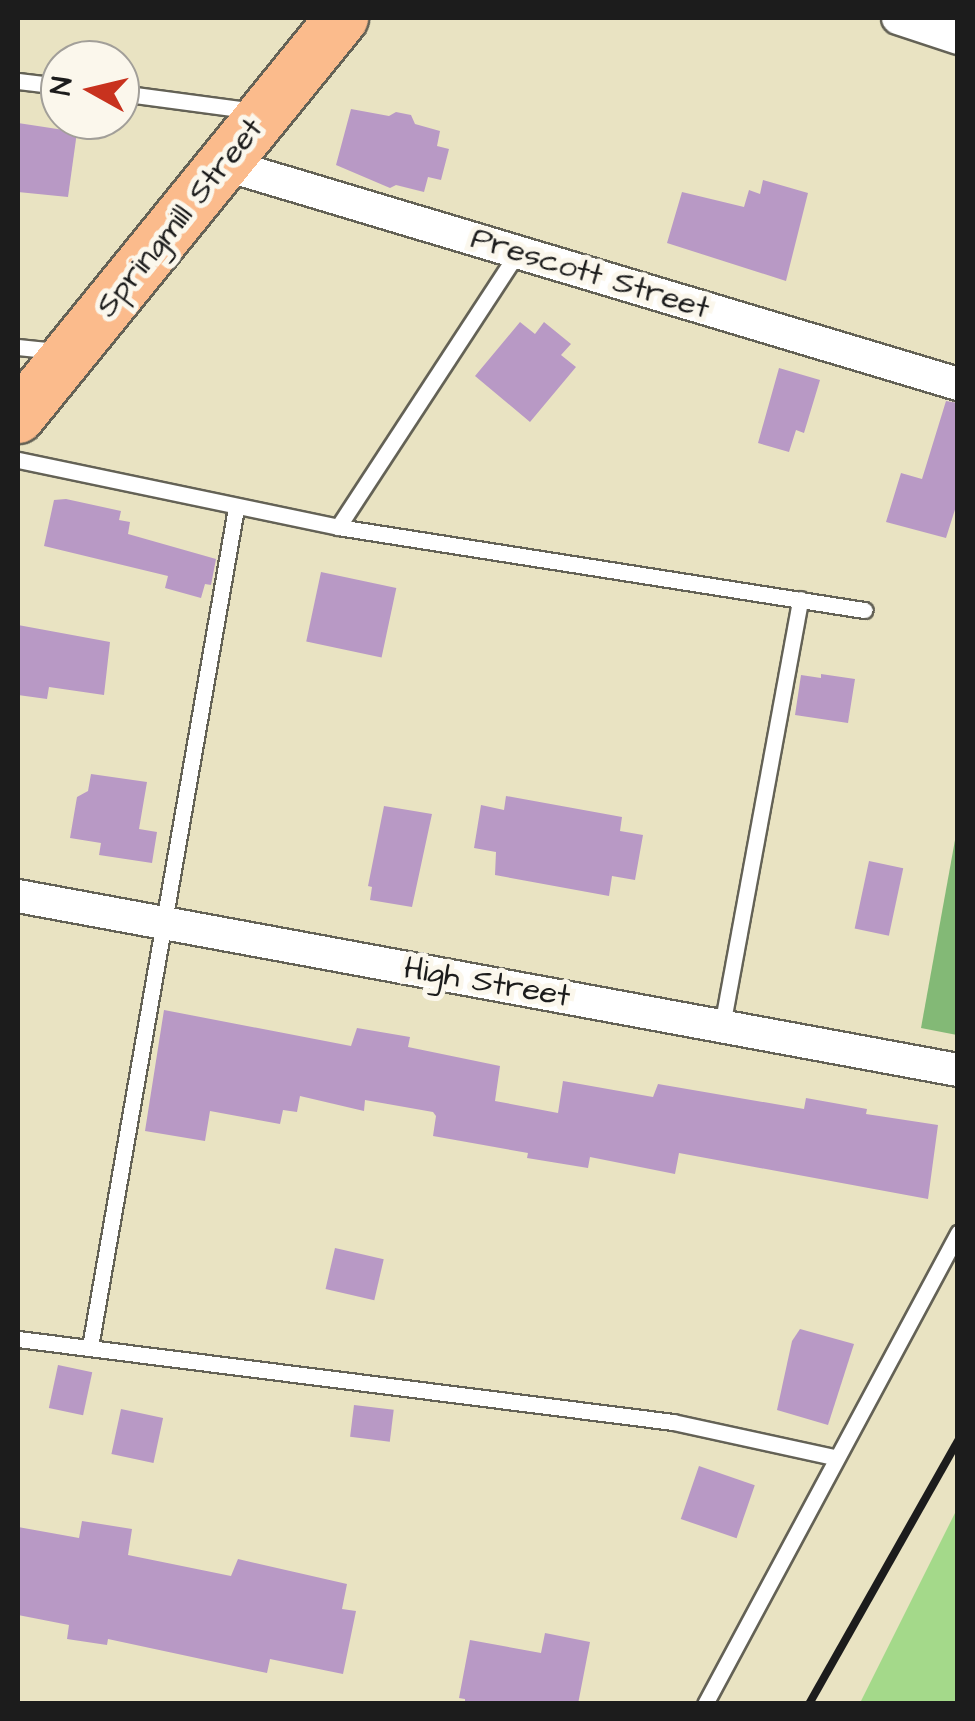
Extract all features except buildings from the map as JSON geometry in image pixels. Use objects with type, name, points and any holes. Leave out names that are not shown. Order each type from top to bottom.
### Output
[{"type":"main road","name":"Springmill Street","points":[[18,417],[342,18]]},
{"type":"street","points":[[898,18],[958,38]]},
{"type":"street","name":"Prescott Street","points":[[223,164],[958,384]]},
{"type":"street","name":"High Street","points":[[18,896],[958,1070]]},
{"type":"lane","points":[[140,96],[265,112]]},
{"type":"lane","points":[[338,527],[518,252]]},
{"type":"lane","points":[[18,347],[70,353]]},
{"type":"lane","points":[[18,460],[338,527],[864,610]]},
{"type":"lane","points":[[90,1347],[236,508]]},
{"type":"lane","points":[[722,1026],[800,600]]},
{"type":"lane","points":[[705,1704],[958,1233]]},
{"type":"lane","points":[[18,1339],[673,1422],[834,1458]]},
{"type":"green space","points":[[957,829],[957,1035],[921,1028]]},
{"type":"green space","points":[[957,1509],[957,1703],[860,1703]]},
{"type":"railway","points":[[809,1704],[958,1441]]}]
